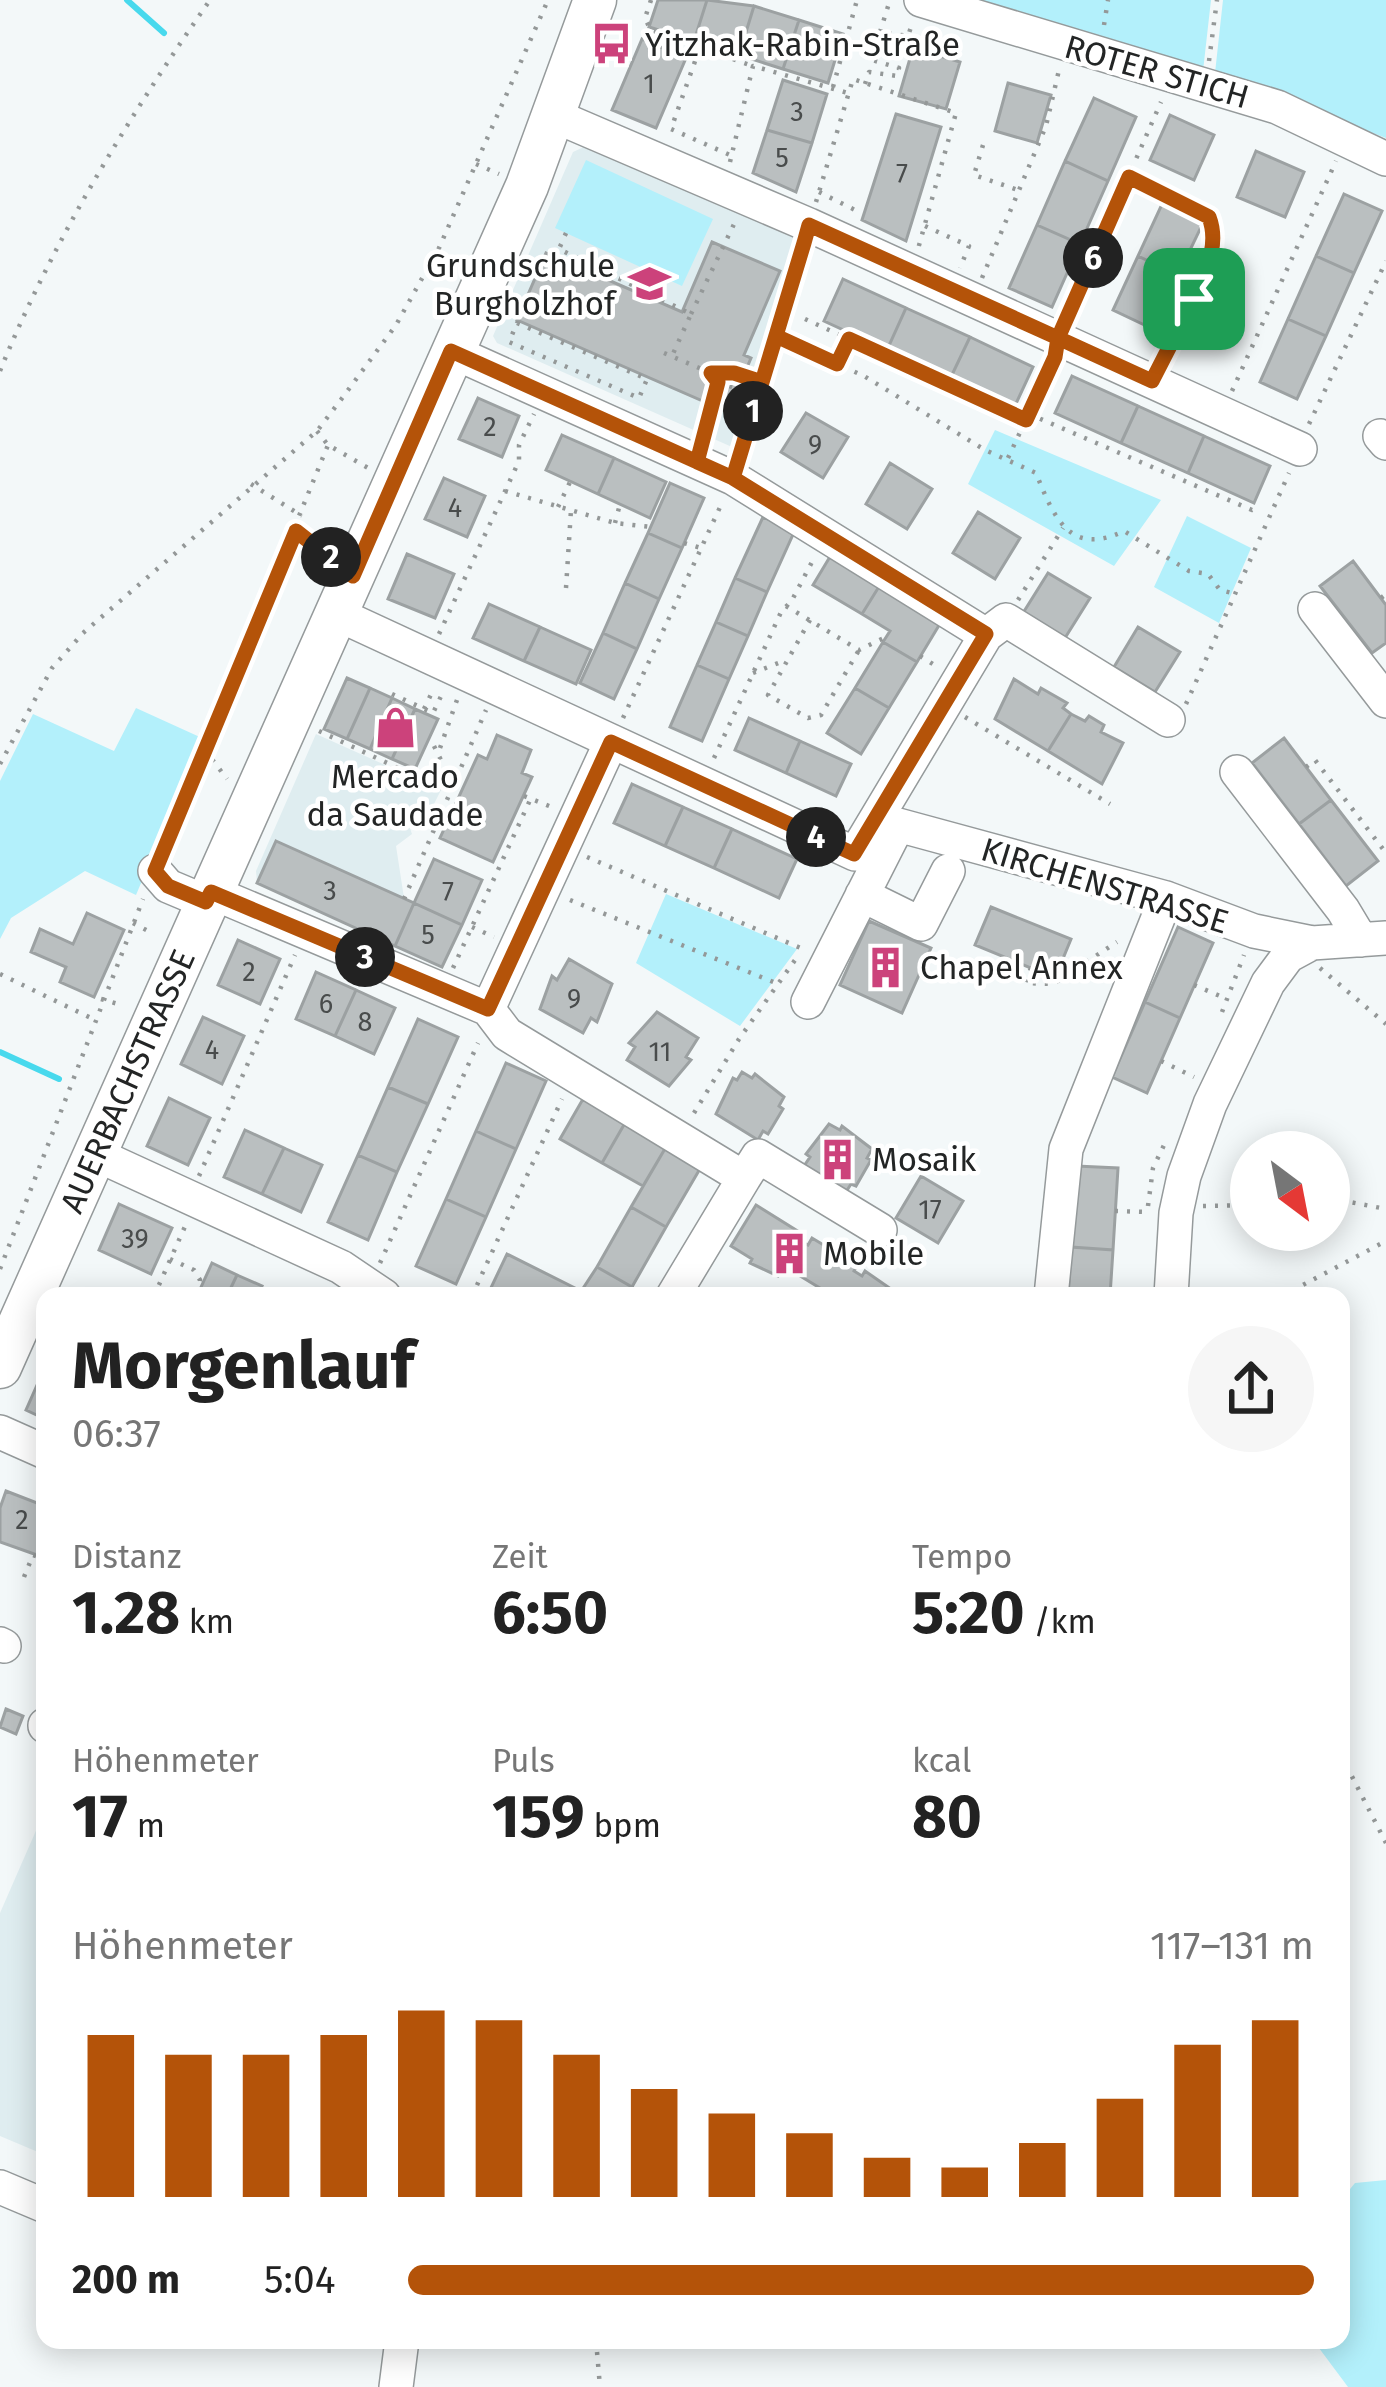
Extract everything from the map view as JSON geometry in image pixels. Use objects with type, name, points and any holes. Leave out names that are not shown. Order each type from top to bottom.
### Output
[{"type":"main road","name":"AUERBACHSTRASSE","points":[[0,1367],[555,116],[596,0]]},
{"type":"street","name":"ROTER STICH","points":[[918,9],[1277,106],[1386,159]]},
{"type":"street","points":[[555,116],[727,172],[814,209],[912,272],[1300,448]]},
{"type":"street","points":[[451,351],[733,478],[986,634]]},
{"type":"street","points":[[345,595],[444,676],[611,742],[854,854],[986,634],[1006,620],[1171,715]]},
{"type":"street","points":[[1315,608],[1386,701]]},
{"type":"street","points":[[611,742],[492,1000],[507,1034],[744,1178]]},
{"type":"street","points":[[1237,772],[1343,910],[1373,939]]},
{"type":"street","name":"KIRCHENSTRASSE","points":[[862,895],[898,825],[1166,898],[1254,931],[1312,943],[1373,939]]},
{"type":"street","points":[[155,871],[168,886],[305,932],[443,990],[492,1000]]},
{"type":"street","points":[[808,1002],[862,895],[921,924],[948,871]]},
{"type":"street","points":[[1052,1287],[1066,1149],[1166,898]]},
{"type":"street","points":[[1159,1287],[1198,1134],[1268,983],[1288,956],[1312,943]]},
{"type":"street","points":[[95,1154],[341,1267],[371,1287]]},
{"type":"street","points":[[678,1287],[758,1156],[880,1230]]},
{"type":"street","points":[[0,1432],[36,1448]]},
{"type":"street","points":[[0,2187],[36,2202]]},
{"type":"street","points":[[396,2387],[401,2349]]},
{"type":"path","points":[[0,371],[50,260],[170,57],[210,0]]},
{"type":"path","points":[[0,764],[52,668],[83,633],[317,431],[396,326],[439,248],[548,0]]},
{"type":"path","points":[[651,0],[646,18],[651,32],[848,93]]},
{"type":"path","points":[[832,89],[857,0]]},
{"type":"path","points":[[866,83],[890,0]]},
{"type":"path","points":[[1206,84],[1217,0]]},
{"type":"path","points":[[879,36],[908,36],[918,9]]},
{"type":"path","points":[[536,29],[552,35]]},
{"type":"path","points":[[873,56],[904,55],[906,48],[879,36]]},
{"type":"path","points":[[699,50],[670,129],[727,172],[753,66]]},
{"type":"path","points":[[868,72],[898,76],[899,68],[873,56]]},
{"type":"path","points":[[983,272],[1046,126],[1058,74]]},
{"type":"path","points":[[1008,458],[1055,357],[1058,338],[1170,74]]},
{"type":"path","points":[[611,742],[733,478],[853,79],[956,113],[912,272]]},
{"type":"path","points":[[983,146],[974,175],[1018,190]]},
{"type":"path","points":[[476,164],[493,172]]},
{"type":"path","points":[[1222,413],[1331,172]]},
{"type":"path","points":[[1129,177],[1209,217],[1215,233],[1209,265],[1152,381]]},
{"type":"path","points":[[814,209],[859,212]]},
{"type":"path","points":[[925,226],[965,244]]},
{"type":"path","points":[[566,233],[560,249],[691,314]]},
{"type":"path","points":[[672,356],[729,234]]},
{"type":"path","points":[[1171,715],[1184,709],[1386,261]]},
{"type":"path","points":[[805,319],[1252,510],[1258,507]]},
{"type":"path","points":[[518,323],[647,379],[639,398],[509,342],[518,323]]},
{"type":"path","points":[[776,336],[837,364],[985,450],[1036,473],[1050,509],[1064,526],[1096,543],[1124,531],[1190,571],[1208,574],[1220,590],[1236,594]]},
{"type":"path","points":[[837,364],[849,339]]},
{"type":"path","points":[[664,353],[711,373],[734,373],[762,382]]},
{"type":"path","points":[[711,373],[718,382],[757,396]]},
{"type":"path","points":[[697,462],[718,382]]},
{"type":"path","points":[[317,431],[328,445],[394,482]]},
{"type":"path","points":[[443,764],[437,747],[444,676],[526,431]]},
{"type":"path","points":[[0,1268],[93,1019],[328,445]]},
{"type":"path","points":[[558,507],[570,482]]},
{"type":"path","points":[[251,484],[302,516]]},
{"type":"path","points":[[505,491],[615,523],[651,527]]},
{"type":"path","points":[[615,523],[620,504]]},
{"type":"path","points":[[566,588],[571,511]]},
{"type":"path","points":[[1032,578],[1064,526]]},
{"type":"path","points":[[296,531],[345,595]]},
{"type":"path","points":[[684,543],[701,548]]},
{"type":"path","points":[[712,763],[815,555]]},
{"type":"path","points":[[786,606],[859,650]]},
{"type":"path","points":[[810,620],[769,695],[808,718],[820,715],[859,650],[886,637]]},
{"type":"path","points":[[920,656],[937,666]]},
{"type":"path","points":[[753,674],[786,660]]},
{"type":"path","points":[[392,694],[424,709],[444,676]]},
{"type":"path","points":[[944,704],[1110,804]]},
{"type":"path","points":[[404,899],[479,724]]},
{"type":"path","points":[[322,733],[449,792]]},
{"type":"path","points":[[203,749],[238,794]]},
{"type":"path","points":[[1306,767],[1315,760],[1386,853]]},
{"type":"path","points":[[443,990],[527,797],[551,807]]},
{"type":"path","points":[[1354,830],[1363,823]]},
{"type":"path","points":[[582,855],[803,949]]},
{"type":"path","points":[[543,888],[778,983]]},
{"type":"path","points":[[133,923],[150,932]]},
{"type":"path","points":[[158,1287],[305,932]]},
{"type":"path","points":[[1031,968],[1025,982],[1053,984],[1122,939]]},
{"type":"path","points":[[1312,943],[1318,967],[1386,1024]]},
{"type":"path","points":[[450,951],[459,955]]},
{"type":"path","points":[[694,1113],[790,967]]},
{"type":"path","points":[[0,974],[93,1019]]},
{"type":"path","points":[[1194,985],[1227,999]]},
{"type":"path","points":[[101,999],[118,1004]]},
{"type":"path","points":[[379,1287],[492,1000]]},
{"type":"path","points":[[1161,1061],[1195,1077]]},
{"type":"path","points":[[476,1287],[573,1074]]},
{"type":"path","points":[[1350,1202],[1386,1209]]},
{"type":"path","points":[[1299,1287],[1386,1241]]},
{"type":"path","points":[[170,1259],[194,1270],[198,1287]]},
{"type":"path","points":[[25,1577],[36,1557]]},
{"type":"path","points":[[1350,1773],[1386,1843]]},
{"type":"path","points":[[597,2349],[599,2387]]},
{"type":"shaded area","points":[[963,0],[1211,0],[1203,71]]},
{"type":"shaded area","points":[[1223,0],[1386,0],[1386,138],[1215,73]]},
{"type":"shaded area","name":"Grundschule Burgholzhof","points":[[588,145],[799,239],[732,447],[497,343],[493,336],[573,152]]},
{"type":"shaded area","points":[[586,160],[713,219],[682,286],[555,228]]},
{"type":"shaded area","points":[[995,430],[1161,500],[1114,566],[968,484]]},
{"type":"shaded area","points":[[1187,516],[1251,548],[1219,623],[1154,587]]},
{"type":"shaded area","points":[[136,708],[202,738],[136,895],[85,871],[11,918],[0,939],[0,781],[33,714],[114,751]]},
{"type":"shaded area","points":[[316,734],[441,790],[429,814],[406,817],[412,834],[396,846],[404,898],[414,903],[395,946],[257,883],[256,871]]},
{"type":"shaded area","points":[[666,894],[797,949],[740,1026],[636,963]]},
{"type":"shaded area","points":[[36,1831],[36,2151],[0,2136],[0,1913]]},
{"type":"shaded area","points":[[1386,2180],[1386,2387],[1348,2387],[1320,2349],[1350,2349],[1350,2189],[1355,2183]]},
{"type":"building","points":[[658,0],[707,0],[694,41],[649,27]]},
{"type":"building","points":[[707,0],[754,6],[739,55],[694,41]]},
{"type":"building","points":[[754,6],[799,20],[783,69],[739,55]]},
{"type":"building","points":[[799,20],[843,34],[828,83],[783,69]]},
{"type":"building","points":[[642,39],[686,58],[656,128],[612,110]]},
{"type":"building","points":[[913,48],[960,62],[946,109],[899,96]]},
{"type":"building","points":[[783,80],[827,94],[812,143],[767,130]]},
{"type":"building","points":[[1008,83],[1051,95],[1037,143],[995,131]]},
{"type":"building","points":[[1094,98],[1136,117],[1108,181],[1065,161]]},
{"type":"building","points":[[896,114],[941,127],[906,241],[862,220]]},
{"type":"building","points":[[1170,115],[1214,135],[1194,180],[1150,160]]},
{"type":"building","points":[[767,130],[812,143],[796,192],[753,173]]},
{"type":"building","points":[[1256,151],[1304,172],[1285,217],[1237,197]]},
{"type":"building","points":[[1065,161],[1108,181],[1080,244],[1037,225]]},
{"type":"building","points":[[1344,194],[1382,211],[1354,273],[1316,256]]},
{"type":"building","points":[[1163,202],[1204,221],[1178,275],[1138,256]]},
{"type":"building","points":[[1037,225],[1080,244],[1052,307],[1009,288]]},
{"type":"building","points":[[712,242],[780,271],[744,355],[751,358],[728,412],[517,320],[546,253],[682,312]]},
{"type":"building","points":[[1138,256],[1178,275],[1153,329],[1113,310]]},
{"type":"building","points":[[1316,256],[1354,273],[1326,336],[1288,319]]},
{"type":"building","points":[[843,279],[906,308],[887,350],[824,321]]},
{"type":"building","points":[[906,308],[970,337],[950,379],[887,350]]},
{"type":"building","points":[[1288,319],[1326,336],[1297,399],[1260,382]]},
{"type":"building","points":[[970,337],[1033,367],[1014,408],[950,379]]},
{"type":"building","points":[[1072,376],[1138,406],[1121,443],[1055,413]]},
{"type":"building","points":[[478,398],[519,416],[502,457],[459,439]]},
{"type":"building","points":[[1138,406],[1204,436],[1188,473],[1121,443]]},
{"type":"building","points":[[806,413],[848,437],[823,478],[781,452]]},
{"type":"building","points":[[562,435],[614,458],[598,494],[546,470]]},
{"type":"building","points":[[1204,436],[1270,466],[1254,503],[1188,473]]},
{"type":"building","points":[[614,458],[666,482],[650,518],[598,494]]},
{"type":"building","points":[[890,463],[932,489],[907,529],[866,504]]},
{"type":"building","points":[[444,478],[485,496],[467,537],[425,519]]},
{"type":"building","points":[[670,483],[704,498],[682,548],[648,533]]},
{"type":"building","points":[[978,512],[1020,538],[995,579],[953,553]]},
{"type":"building","points":[[763,517],[795,530],[767,592],[735,578]]},
{"type":"building","points":[[648,533],[682,548],[659,599],[625,583]]},
{"type":"building","points":[[407,554],[454,574],[435,618],[388,599]]},
{"type":"building","points":[[831,555],[880,585],[862,614],[813,585]]},
{"type":"building","points":[[1353,561],[1386,605],[1386,643],[1372,653],[1320,586]]},
{"type":"building","points":[[1048,573],[1090,598],[1065,638],[1023,613]]},
{"type":"building","points":[[735,578],[767,592],[748,636],[716,622]]},
{"type":"building","points":[[625,583],[659,599],[637,649],[603,633]]},
{"type":"building","points":[[880,585],[941,622],[917,662],[883,642],[890,631],[862,614]]},
{"type":"building","points":[[489,604],[540,627],[524,661],[473,638]]},
{"type":"building","points":[[716,622],[748,636],[729,679],[697,665]]},
{"type":"building","points":[[540,627],[591,650],[576,684],[524,661]]},
{"type":"building","points":[[1138,627],[1180,652],[1155,692],[1114,667]]},
{"type":"building","points":[[603,633],[637,649],[614,699],[580,683]]},
{"type":"building","points":[[883,642],[917,662],[889,708],[855,688]]},
{"type":"building","points":[[697,665],[729,679],[702,741],[670,727]]},
{"type":"building","points":[[347,678],[370,688],[347,739],[324,729]]},
{"type":"building","points":[[1014,679],[1038,694],[1041,688],[1067,703],[1063,708],[1071,714],[1048,751],[995,719]]},
{"type":"building","points":[[370,688],[392,698],[370,749],[347,739]]},
{"type":"building","points":[[855,688],[889,708],[861,754],[827,733]]},
{"type":"building","points":[[392,698],[415,709],[392,759],[370,749]]},
{"type":"building","points":[[415,709],[438,719],[415,769],[392,759]]},
{"type":"building","points":[[1071,714],[1085,721],[1089,716],[1104,725],[1101,732],[1123,743],[1102,784],[1048,751]]},
{"type":"building","points":[[749,718],[800,741],[786,773],[735,750]]},
{"type":"building","points":[[497,735],[531,750],[522,773],[532,777],[493,862],[440,838],[478,755],[487,759]]},
{"type":"building","points":[[1284,738],[1331,800],[1299,824],[1252,763]]},
{"type":"building","points":[[800,741],[851,764],[836,796],[786,773]]},
{"type":"building","points":[[632,784],[683,807],[665,846],[614,823]]},
{"type":"building","points":[[1331,800],[1378,861],[1346,886],[1299,824]]},
{"type":"building","points":[[683,807],[732,829],[714,868],[665,846]]},
{"type":"building","points":[[732,829],[797,859],[779,898],[714,868]]},
{"type":"building","points":[[276,841],[414,903],[395,946],[257,883]]},
{"type":"building","points":[[434,859],[482,880],[462,925],[414,903]]},
{"type":"building","points":[[414,903],[462,925],[442,967],[395,946]]},
{"type":"building","points":[[991,907],[1071,939],[1055,978],[975,945]]},
{"type":"building","points":[[87,913],[124,930],[94,997],[60,982],[66,967],[31,952],[40,929],[73,944]]},
{"type":"building","name":"Chapel Annex","points":[[869,921],[931,948],[902,1013],[840,985]]},
{"type":"building","points":[[1178,927],[1213,943],[1180,1018],[1145,1002]]},
{"type":"building","points":[[238,940],[280,959],[260,1004],[218,985]]},
{"type":"building","points":[[569,959],[612,984],[597,1022],[591,1018],[583,1033],[540,1009],[552,976],[557,980]]},
{"type":"building","points":[[316,972],[356,990],[335,1036],[296,1019]]},
{"type":"building","points":[[356,990],[395,1008],[374,1054],[335,1036]]},
{"type":"building","points":[[1145,1002],[1180,1018],[1147,1093],[1112,1077]]},
{"type":"building","points":[[657,1012],[698,1038],[686,1057],[691,1060],[669,1086],[627,1060],[635,1047],[629,1043]]},
{"type":"building","points":[[203,1017],[244,1036],[222,1084],[181,1064]]},
{"type":"building","points":[[418,1019],[458,1037],[428,1104],[388,1087]]},
{"type":"building","points":[[506,1063],[546,1081],[516,1149],[476,1131]]},
{"type":"building","name":"Mosaik","points":[[742,1072],[752,1078],[755,1074],[784,1097],[779,1106],[783,1109],[768,1134],[763,1131],[758,1140],[716,1114],[733,1078],[737,1080]]},
{"type":"building","points":[[388,1087],[428,1104],[397,1172],[358,1155]]},
{"type":"building","points":[[169,1098],[210,1118],[188,1165],[147,1146]]},
{"type":"building","points":[[583,1099],[625,1123],[602,1163],[560,1139]]},
{"type":"building","points":[[625,1123],[666,1147],[643,1186],[602,1163]]},
{"type":"building","name":"Mosaik","points":[[829,1124],[840,1130],[842,1126],[872,1149],[856,1186],[851,1184],[846,1192],[804,1166],[810,1157],[806,1154]]},
{"type":"building","points":[[245,1130],[284,1148],[262,1194],[224,1177]]},
{"type":"building","points":[[476,1131],[516,1149],[486,1217],[446,1199]]},
{"type":"building","points":[[666,1147],[701,1167],[666,1227],[631,1207]]},
{"type":"building","points":[[284,1148],[322,1165],[301,1212],[262,1194]]},
{"type":"building","points":[[358,1155],[397,1172],[368,1240],[328,1222]]},
{"type":"building","points":[[1076,1166],[1118,1168],[1113,1250],[1071,1247]]},
{"type":"building","points":[[921,1176],[963,1201],[938,1243],[896,1218]]},
{"type":"building","points":[[446,1199],[486,1217],[456,1284],[416,1266]]},
{"type":"building","points":[[119,1204],[172,1228],[151,1274],[99,1250]]},
{"type":"building","name":"Mobile","points":[[756,1205],[804,1235],[800,1241],[808,1245],[812,1238],[857,1265],[854,1271],[862,1276],[865,1271],[888,1287],[818,1287],[792,1271],[796,1264],[788,1259],[778,1276],[750,1263],[752,1259],[731,1246]]},
{"type":"building","points":[[631,1207],[666,1227],[632,1287],[597,1267]]},
{"type":"building","points":[[1071,1247],[1113,1250],[1111,1287],[1069,1287]]},
{"type":"building","points":[[507,1254],[573,1287],[491,1287]]},
{"type":"building","points":[[212,1263],[237,1275],[231,1287],[201,1287]]},
{"type":"building","points":[[597,1267],[632,1287],[584,1287]]},
{"type":"building","points":[[237,1275],[262,1286],[262,1287],[231,1287]]},
{"type":"building","points":[[36,1387],[36,1415],[26,1410]]},
{"type":"building","points":[[6,1491],[36,1503],[36,1555],[0,1542],[0,1508]]},
{"type":"building","points":[[6,1709],[23,1716],[16,1734],[0,1727]]},
{"type":"waterway","points":[[127,0],[164,33]]},
{"type":"waterway","points":[[0,1052],[59,1079]]},
{"type":"place","name":"Yitzhak-Rabin-Straße","points":[[611,44]]},
{"type":"place","name":"Grundschule Burgholzhof","points":[[649,284]]},
{"type":"place","name":"Mercado da Saudade","points":[[395,728]]},
{"type":"place","name":"Chapel Annex","points":[[886,967]]},
{"type":"place","name":"Mosaik","points":[[838,1159]]},
{"type":"place","name":"Mobile","points":[[789,1253]]},
{"type":"route","points":[[1194,299],[1152,381],[1058,338],[1055,357],[1026,420],[849,339],[837,364],[776,336],[733,478],[451,351],[353,576],[296,531],[155,871],[168,886],[206,902],[211,892],[488,1009],[611,742],[854,854],[986,634],[733,478],[697,462],[715,398],[718,382],[711,373],[734,373],[762,382],[809,225],[1058,338],[1129,177],[1209,217],[1215,233],[1209,265],[1194,299]]}]
